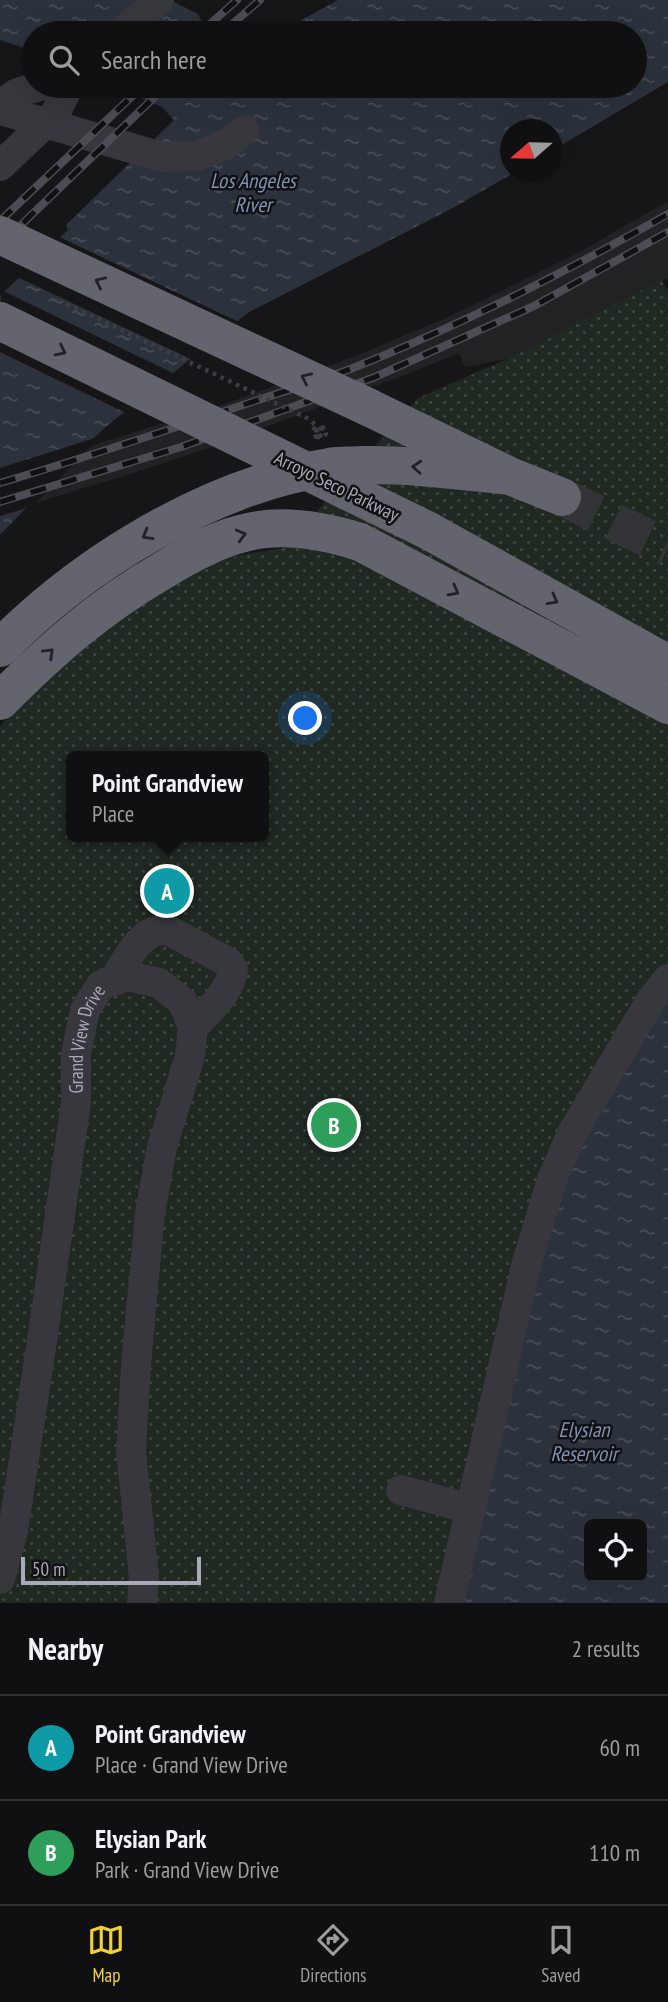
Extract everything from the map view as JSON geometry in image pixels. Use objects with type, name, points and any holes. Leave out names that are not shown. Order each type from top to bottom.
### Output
[{"type":"highway","points":[[0,235],[510,476],[562,497]]},
{"type":"highway","name":"Arroyo Seco Parkway","points":[[0,321],[429,531],[668,664]]},
{"type":"highway","points":[[0,648],[22,625],[80,579],[135,542],[229,494],[331,466],[408,466],[510,476]]},
{"type":"highway","points":[[0,701],[59,643],[128,591],[186,556],[216,542],[246,532],[274,529],[339,535],[360,542],[668,705]]},
{"type":"street","points":[[135,21],[159,0]]},
{"type":"street","points":[[0,108],[21,92]]},
{"type":"street","points":[[0,166],[55,114],[63,98]]},
{"type":"street","points":[[0,108],[162,157],[197,156],[228,144],[245,130]]},
{"type":"street","points":[[114,981],[137,944],[159,929],[168,930],[228,962],[233,969],[231,979],[214,1006],[193,1027],[190,1056],[162,1147],[150,1213],[131,1451],[144,1577],[142,1603]]},
{"type":"street","name":"Grand View Drive","points":[[0,1579],[13,1531],[45,1320],[76,1101],[76,1054],[85,1010],[101,985],[128,976],[159,983],[183,1002],[193,1027]]},
{"type":"street","points":[[449,1603],[527,1262],[552,1180],[571,1135],[651,1000],[668,979]]},
{"type":"street","points":[[401,1490],[471,1509]]},
{"type":"path","points":[[61,301],[307,418],[320,429],[317,435],[324,433],[322,428],[317,428],[315,434],[317,437],[323,438],[326,434],[324,428],[318,426],[314,429],[316,438]]},
{"type":"shaded area","points":[[668,201],[668,278],[516,357],[465,367],[459,353],[218,445],[0,514],[0,474],[225,404],[360,354],[446,318],[574,255]]},
{"type":"shaded area","points":[[662,280],[668,292],[668,1603],[0,1603],[0,726],[39,686],[114,621],[195,570],[239,555],[284,548],[418,398],[516,355]]},
{"type":"water","points":[[0,0],[170,0],[198,14],[201,21],[21,21],[21,47],[0,40]]},
{"type":"water","name":"Los Angeles River","points":[[338,0],[668,0],[668,82],[647,94],[647,21],[300,21]]},
{"type":"water","name":"Los Angeles River","points":[[141,98],[641,98],[563,144],[563,119],[500,119],[500,181],[451,209],[249,312],[102,430],[0,535],[0,296],[68,230],[66,225],[174,120],[162,107]]},
{"type":"water","name":"Elysian Reservoir","points":[[668,996],[668,1603],[460,1603],[541,1256],[578,1146]]},
{"type":"pier","points":[[57,236],[241,323],[195,361],[15,276]]},
{"type":"pier","points":[[1,290],[177,375],[128,414],[0,352]]},
{"type":"pier","points":[[101,436],[33,506],[0,516],[0,468]]},
{"type":"tunnel","points":[[562,497],[668,548]]},
{"type":"railway","points":[[213,21],[237,0]]},
{"type":"railway","points":[[236,21],[260,0]]},
{"type":"railway","points":[[0,221],[130,98]]},
{"type":"railway","points":[[0,245],[153,98]]},
{"type":"railway","points":[[0,483],[358,366],[516,295],[668,214]]},
{"type":"railway","points":[[0,502],[181,447],[375,377],[534,306],[668,232]]},
{"type":"place","name":"Point Grandview","points":[[167,891]]},
{"type":"place","name":"Elysian Park","points":[[334,1125]]}]
